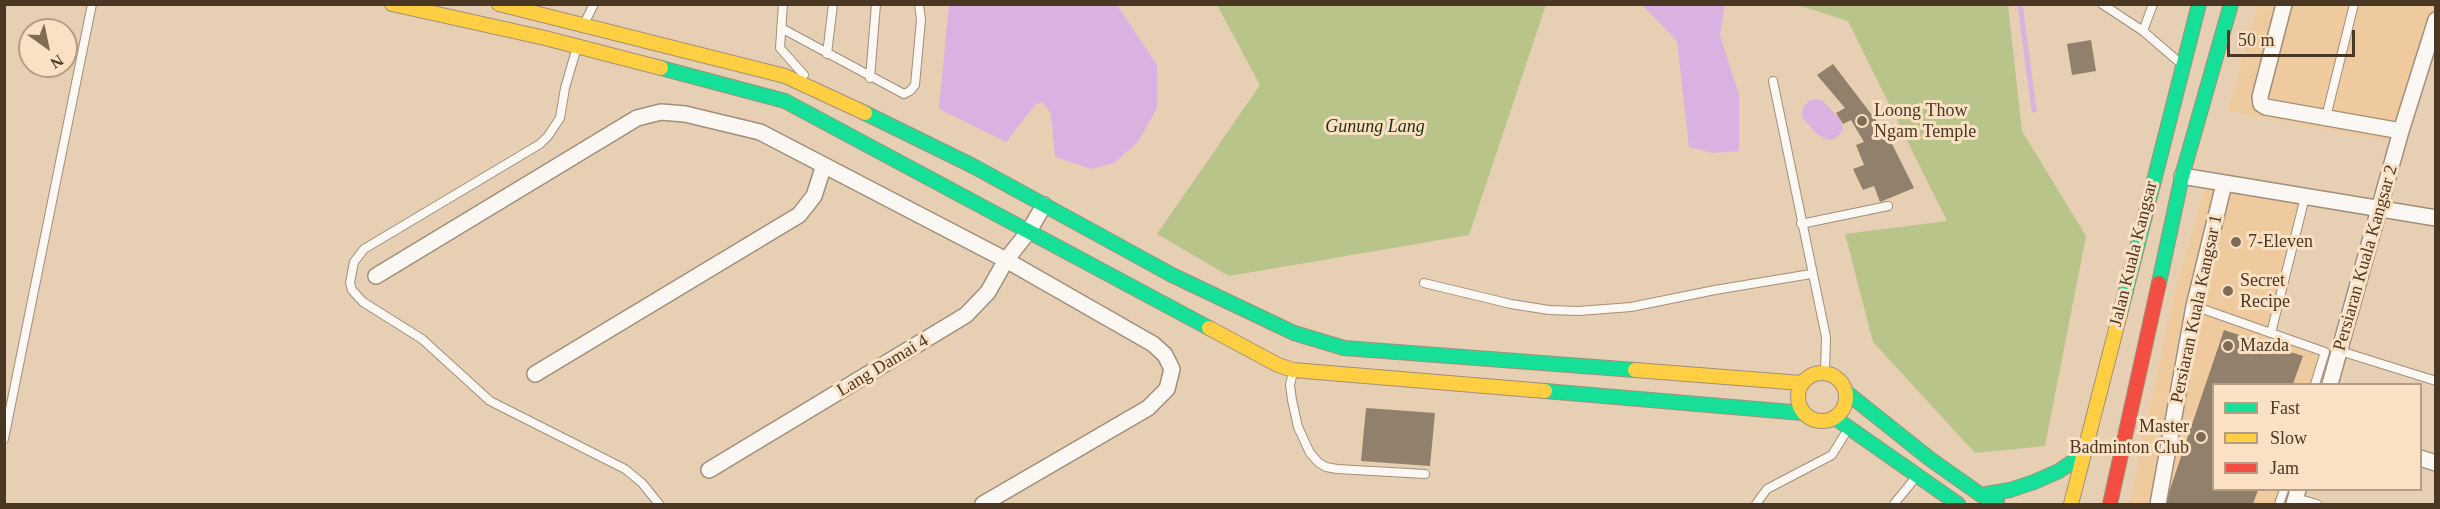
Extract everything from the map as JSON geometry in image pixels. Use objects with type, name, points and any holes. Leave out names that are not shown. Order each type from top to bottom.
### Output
[{"type":"main road","points":[[392,4],[577,46],[785,101],[1278,365],[1293,370],[1803,413]]},
{"type":"main road","points":[[499,4],[785,76],[973,166],[1172,275],[1294,333],[1344,348],[1802,383]]},
{"type":"main road","name":"Jalan Kuala Kangsar","points":[[2071,504],[2199,4]]},
{"type":"main road","name":"Jalan Kuala Kangsar","points":[[2110,504],[2182,176],[2231,4]]},
{"type":"main road","points":[[1846,392],[1844,406],[1834,418],[1821,421],[1809,418],[1803,413],[1798,398],[1802,383],[1812,375],[1825,373],[1839,379],[1846,392],[1930,459],[1981,495],[2001,504]]},
{"type":"main road","points":[[1834,418],[1958,504]]},
{"type":"main road","points":[[1981,495],[2010,490],[2034,482],[2059,471],[2084,454]]},
{"type":"street","points":[[2284,4],[2260,98],[2261,104],[2266,107],[2401,131]]},
{"type":"street","name":"Persiaran Kuala Kangsar 2","points":[[2330,383],[2332,351],[2379,209],[2401,131],[2429,58],[2436,20]]},
{"type":"street","points":[[376,276],[637,118],[661,112],[685,114],[760,132],[1006,260],[1153,344],[1165,355],[1172,369],[1167,389],[1149,408],[983,504]]},
{"type":"street","points":[[535,374],[799,215],[814,196],[824,165]]},
{"type":"street","points":[[2182,176],[2436,218]]},
{"type":"street","name":"Persiaran Kuala Kangsar 1","points":[[2158,504],[2194,306],[2224,184]]},
{"type":"street","name":"Lang Damai 4","points":[[709,470],[966,315],[987,292],[1044,205]]},
{"type":"lane","points":[[4,439],[92,4]]},
{"type":"lane","points":[[594,4],[583,26],[577,46],[565,88],[560,118],[548,136],[540,144],[364,249],[354,262],[350,283],[352,290],[363,302],[422,339],[490,401],[625,469],[642,483],[659,504]]},
{"type":"lane","points":[[783,4],[780,51],[806,77],[807,85]]},
{"type":"lane","points":[[827,54],[833,4]]},
{"type":"lane","points":[[870,78],[876,4]]},
{"type":"lane","points":[[781,28],[870,78],[904,94],[913,88],[921,21],[919,4]]},
{"type":"lane","points":[[2102,4],[2143,31],[2182,65]]},
{"type":"lane","points":[[2143,31],[2153,4]]},
{"type":"lane","points":[[2326,117],[2354,4]]},
{"type":"lane","points":[[1773,81],[1811,274],[1826,337],[1825,373]]},
{"type":"lane","points":[[2271,333],[2305,197]]},
{"type":"lane","points":[[1801,224],[1888,206]]},
{"type":"lane","points":[[1424,283],[1511,304],[1549,310],[1579,311],[1631,307],[1811,274]]},
{"type":"lane","points":[[2194,306],[2271,333],[2435,378]]},
{"type":"lane","points":[[2316,383],[2332,351]]},
{"type":"lane","points":[[1293,370],[1291,392],[1298,426],[1310,453],[1319,464],[1326,468],[1425,474]]},
{"type":"lane","points":[[1756,504],[1767,489],[1832,455],[1848,428]]},
{"type":"lane","points":[[1894,504],[1917,476]]},
{"type":"lane","points":[[2279,504],[2293,495],[2317,504]]},
{"type":"shaded area","points":[[949,5],[1117,5],[1157,65],[1157,108],[1138,142],[1114,163],[1092,169],[1055,157],[1051,114],[1043,102],[1035,105],[1006,142],[939,109]]},
{"type":"shaded area","points":[[1642,5],[1725,5],[1720,35],[1739,95],[1739,151],[1713,153],[1689,147],[1677,41]]},
{"type":"shaded area","points":[[2258,5],[2435,5],[2435,41],[2400,143],[2228,111]]},
{"type":"shaded area","points":[[1816,99],[1823,101],[1840,119],[1843,129],[1832,140],[1817,134],[1802,117],[1803,107],[1809,101]]},
{"type":"shaded area","points":[[2207,181],[2305,196],[2270,332],[2325,347],[2314,383],[2212,383],[2212,491],[2283,491],[2279,504],[2129,504],[2173,298]]},
{"type":"green space","name":"Gunung Lang","points":[[1217,5],[1546,5],[1469,235],[1229,276],[1157,234],[1260,85]]},
{"type":"green space","points":[[1798,5],[2008,5],[2022,131],[2086,236],[2045,446],[1975,453],[1873,342],[1845,234],[1947,221],[1848,21]]},
{"type":"building","points":[[2091,40],[2096,71],[2072,75],[2067,44]]},
{"type":"building","points":[[1833,64],[1888,136],[1914,188],[1880,202],[1874,186],[1863,190],[1853,169],[1864,165],[1856,145],[1864,142],[1851,120],[1843,124],[1836,113],[1845,108],[1817,75]]},
{"type":"building","name":"Master Badminton Club","points":[[2224,330],[2303,356],[2293,383],[2212,383],[2212,491],[2258,491],[2253,504],[2165,504]]},
{"type":"building","points":[[1366,408],[1435,413],[1430,466],[1361,461]]},
{"type":"waterway","points":[[2020,4],[2034,110]]},
{"type":"traffic: fast","points":[[2120,314],[2199,4]]},
{"type":"traffic: fast","points":[[2159,283],[2182,176],[2231,4]]},
{"type":"traffic: fast","points":[[661,68],[785,101],[1209,328]]},
{"type":"traffic: fast","points":[[865,113],[973,166],[1172,275],[1294,333],[1344,348],[1635,370]]},
{"type":"traffic: fast","points":[[1545,391],[1803,413]]},
{"type":"traffic: fast","points":[[1846,392],[1930,459],[1981,495],[1997,502]]},
{"type":"traffic: fast","points":[[1835,418],[1958,504]]},
{"type":"traffic: fast","points":[[1981,495],[2010,490],[2034,482],[2059,471],[2084,454]]},
{"type":"traffic: slow","points":[[392,4],[545,38],[661,68]]},
{"type":"traffic: slow","points":[[499,4],[785,76],[865,113]]},
{"type":"traffic: slow","points":[[2071,504],[2120,314]]},
{"type":"traffic: slow","points":[[1209,328],[1278,365],[1293,370],[1545,391]]},
{"type":"traffic: slow","points":[[1635,370],[1802,383]]},
{"type":"traffic: slow","points":[[1817,373],[1827,373],[1839,380],[1846,392],[1846,397],[1846,402],[1839,414],[1827,421],[1817,421],[1802,410],[1798,402],[1798,392],[1809,377],[1817,373]]},
{"type":"traffic: jam","points":[[2110,504],[2159,283]]},
{"type":"place","name":"Loong Thow Ngam Temple","points":[[1862,121]]},
{"type":"place","name":"7-Eleven","points":[[2236,242]]},
{"type":"place","name":"Secret Recipe","points":[[2228,291]]},
{"type":"place","name":"Mazda","points":[[2228,346]]},
{"type":"place","name":"Master Badminton Club","points":[[2201,437]]}]
